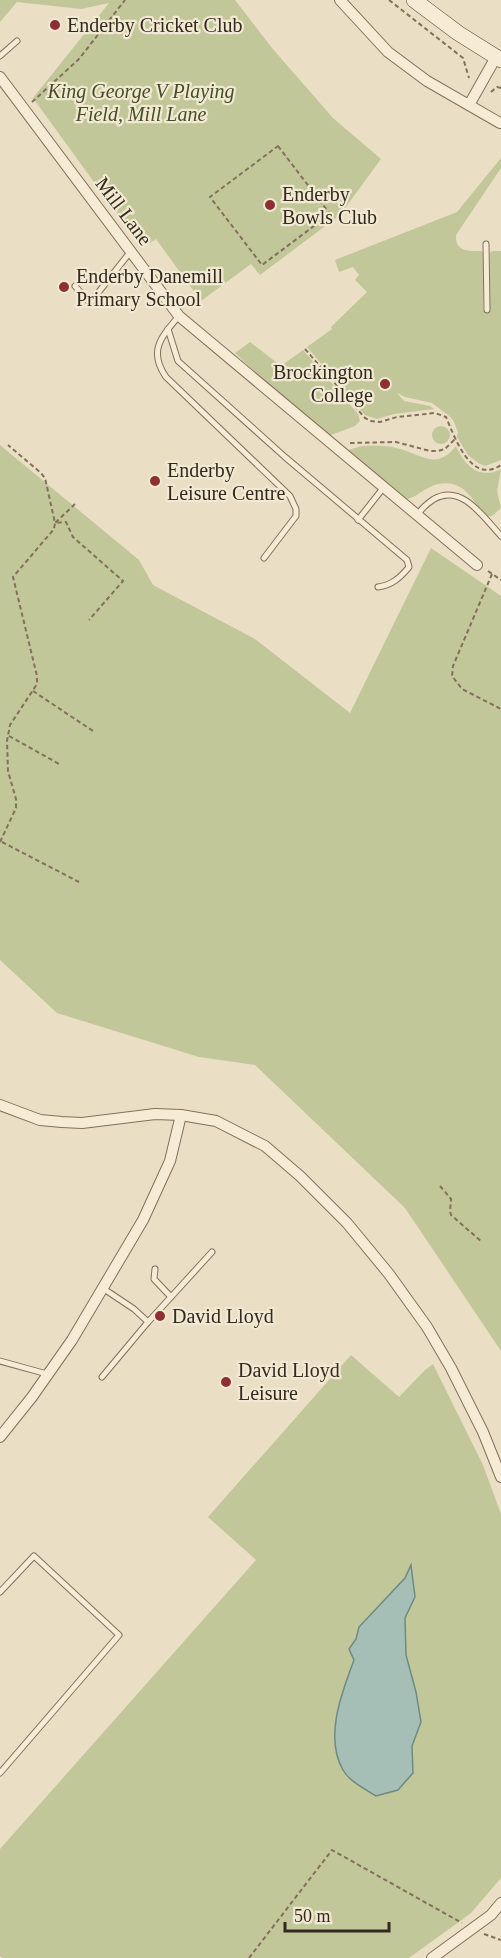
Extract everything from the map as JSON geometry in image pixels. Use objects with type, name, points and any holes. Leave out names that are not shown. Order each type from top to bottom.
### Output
[{"type":"main road","points":[[414,0],[458,33],[499,59]]},
{"type":"street","points":[[340,0],[388,52],[427,81],[500,123]]},
{"type":"street","points":[[469,105],[499,59]]},
{"type":"street","name":"Mill Lane","points":[[0,76],[179,316],[477,564]]},
{"type":"street","points":[[0,1105],[40,1120],[62,1122],[82,1123],[155,1114],[181,1115],[216,1121],[265,1146],[300,1176],[347,1223],[389,1274],[427,1327],[483,1432],[501,1478]]},
{"type":"street","points":[[0,1437],[48,1374],[104,1289],[143,1220],[170,1161],[181,1115]]},
{"type":"street","points":[[432,1958],[492,1915],[501,1903]]},
{"type":"lane","points":[[0,56],[17,41]]},
{"type":"lane","points":[[486,244],[487,310]]},
{"type":"lane","points":[[75,286],[90,303],[131,250]]},
{"type":"lane","points":[[179,316],[159,344],[156,355],[158,365],[166,377],[290,496],[296,509],[296,516],[264,558]]},
{"type":"lane","points":[[168,329],[178,361],[285,458],[408,561],[407,569],[393,583],[378,587]]},
{"type":"lane","points":[[358,520],[384,487]]},
{"type":"lane","points":[[418,515],[420,510],[445,494],[459,495],[478,511],[501,536]]},
{"type":"lane","points":[[102,1377],[148,1322],[212,1252]]},
{"type":"lane","points":[[155,1269],[154,1279],[171,1297]]},
{"type":"lane","points":[[104,1289],[134,1309],[148,1322]]},
{"type":"lane","points":[[0,1361],[48,1374]]},
{"type":"lane","points":[[0,1592],[34,1556],[119,1635],[0,1773]]},
{"type":"path","points":[[25,108],[79,59],[125,0]]},
{"type":"path","points":[[389,0],[463,58],[470,79],[491,92],[496,87],[501,88]]},
{"type":"path","points":[[278,146],[330,214],[262,265],[210,197],[278,146]]},
{"type":"path","points":[[304,349],[365,418],[380,422],[397,417],[435,413],[446,417],[455,439],[469,461],[484,470],[495,469],[501,465]]},
{"type":"path","points":[[335,447],[349,443],[376,441],[396,442],[423,450],[438,451],[446,449],[455,439]]},
{"type":"path","points":[[8,445],[42,473],[55,523],[54,529],[13,577],[37,684],[10,725],[9,771],[16,808],[0,842],[79,882]]},
{"type":"path","points":[[55,523],[75,504]]},
{"type":"path","points":[[55,523],[66,522],[73,537],[123,582],[89,620]]},
{"type":"path","points":[[477,564],[501,580]]},
{"type":"path","points":[[492,574],[453,666],[452,676],[462,689],[501,710]]},
{"type":"path","points":[[32,691],[93,731]]},
{"type":"path","points":[[9,736],[61,765]]},
{"type":"path","points":[[440,1186],[451,1199],[451,1215],[482,1242]]},
{"type":"path","points":[[249,1958],[332,1850],[472,1929]]},
{"type":"green space","name":"King George V Playing Field, Mill Lane","points":[[0,0],[235,0],[272,48],[333,118],[381,159],[340,215],[260,275],[251,264],[201,301],[156,239],[147,245],[127,219],[123,222],[33,98],[109,3],[81,9],[17,2],[0,22]]},
{"type":"green space","points":[[501,158],[501,168],[456,235],[460,248],[484,253],[483,310],[490,310],[490,253],[501,251],[501,460],[485,466],[468,455],[457,437],[458,432],[453,420],[432,403],[397,393],[404,401],[430,406],[434,409],[394,414],[377,419],[365,415],[307,347],[332,329],[331,327],[367,292],[355,280],[359,275],[353,267],[339,272],[335,260],[457,212]]},
{"type":"green space","points":[[250,342],[281,366],[303,350],[358,414],[360,421],[355,426],[326,437],[235,353]]},
{"type":"green space","points":[[441,426],[447,429],[450,435],[447,441],[441,444],[435,441],[432,435],[435,429]]},
{"type":"green space","points":[[0,445],[139,560],[153,585],[255,639],[350,713],[431,548],[501,596],[501,1351],[405,1208],[255,1065],[199,1057],[57,1013],[0,960]]},
{"type":"green space","points":[[362,446],[392,447],[428,459],[435,459],[449,454],[456,446],[468,465],[479,472],[486,473],[501,469],[497,491],[501,508],[492,516],[483,517],[468,494],[455,485],[447,483],[428,488],[407,499],[345,451]]},
{"type":"green space","points":[[351,1355],[399,1397],[433,1364],[483,1465],[501,1514],[501,1878],[471,1913],[409,1958],[2,1958],[0,1956],[0,1849],[256,1560],[208,1517]]},
{"type":"water","points":[[411,1565],[415,1597],[405,1618],[406,1655],[421,1722],[412,1746],[413,1773],[398,1790],[376,1796],[353,1781],[343,1770],[335,1743],[337,1715],[354,1660],[349,1649],[356,1639],[359,1627],[405,1578]]},
{"type":"place","name":"Enderby Cricket Club","points":[[55,25]]},
{"type":"place","name":"Enderby Bowls Club","points":[[270,205]]},
{"type":"place","name":"Enderby Danemill Primary School","points":[[64,287]]},
{"type":"place","name":"Brockington College","points":[[385,384]]},
{"type":"place","name":"Enderby Leisure Centre","points":[[155,481]]},
{"type":"place","name":"David Lloyd","points":[[160,1316]]},
{"type":"place","name":"David Lloyd Leisure","points":[[226,1382]]}]
